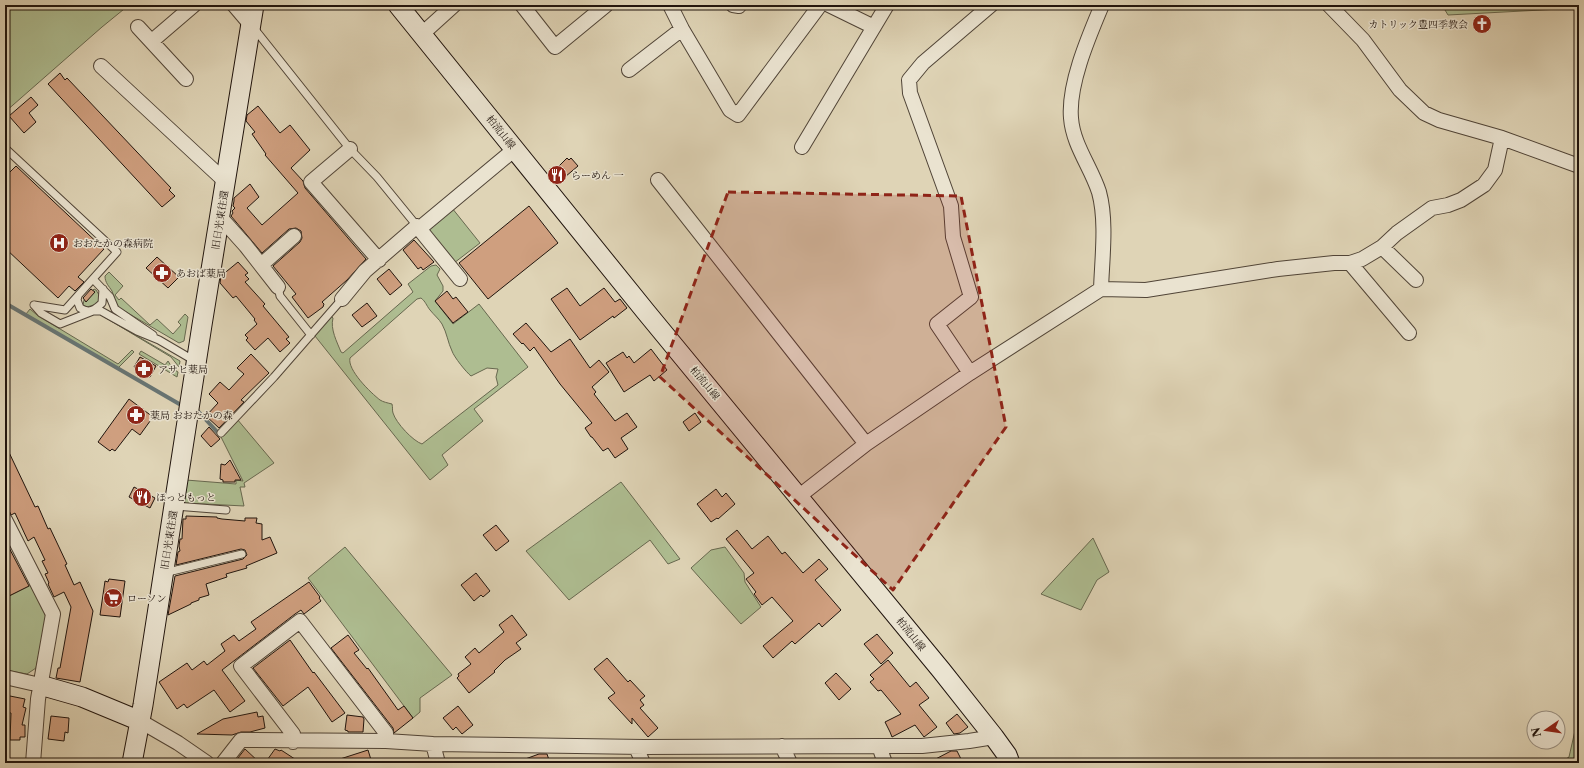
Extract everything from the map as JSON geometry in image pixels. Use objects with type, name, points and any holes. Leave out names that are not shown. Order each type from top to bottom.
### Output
[{"type":"main road","name":"旧日光東往還","points":[[132,763],[164,573],[254,5]]},
{"type":"main road","name":"柏流山線","points":[[398,5],[646,312],[994,737],[1007,755],[1010,763]]},
{"type":"main road","points":[[40,685],[82,697],[140,722]]},
{"type":"street","points":[[152,41],[194,5]]},
{"type":"street","points":[[234,5],[251,25]]},
{"type":"street","points":[[422,34],[454,5]]},
{"type":"street","points":[[522,5],[555,47],[606,5]]},
{"type":"street","points":[[670,5],[730,110],[738,115],[820,5]]},
{"type":"street","points":[[829,5],[874,27]]},
{"type":"street","points":[[802,147],[887,5]]},
{"type":"street","points":[[970,373],[937,324],[971,297],[953,237],[951,206],[910,93],[909,80],[923,63],[991,5]]},
{"type":"street","points":[[1101,289],[1102,212],[1098,191],[1074,134],[1071,118],[1072,94],[1077,74],[1088,39],[1102,5]]},
{"type":"street","points":[[1329,5],[1363,40],[1400,90],[1424,113],[1439,120],[1502,138],[1579,166]]},
{"type":"street","points":[[138,27],[186,79]]},
{"type":"street","points":[[629,70],[682,28]]},
{"type":"street","points":[[101,66],[226,182]]},
{"type":"street","points":[[798,497],[866,444],[970,373],[1101,289],[1146,290],[1278,269],[1334,263],[1350,263],[1362,259],[1382,247],[1396,232],[1432,208],[1448,205],[1461,200],[1484,185],[1495,170],[1502,138]]},
{"type":"street","points":[[350,149],[311,182],[379,260]]},
{"type":"street","points":[[342,299],[365,271],[515,149]]},
{"type":"street","points":[[658,180],[866,444]]},
{"type":"street","points":[[220,217],[278,287]]},
{"type":"street","points":[[418,227],[460,279]]},
{"type":"street","points":[[261,265],[294,236]]},
{"type":"street","points":[[1382,247],[1416,280]]},
{"type":"street","points":[[1350,263],[1409,333]]},
{"type":"street","points":[[5,520],[53,614],[40,685],[32,763]]},
{"type":"street","points":[[293,742],[293,734],[241,666],[300,621],[386,733],[386,741]]},
{"type":"street","points":[[5,677],[40,685]]},
{"type":"street","points":[[140,722],[178,742],[207,763]]},
{"type":"street","points":[[223,763],[241,740],[293,742],[386,741],[434,744],[636,746],[922,746],[994,737]]},
{"type":"street","points":[[434,744],[438,763]]},
{"type":"street","points":[[636,746],[643,763]]},
{"type":"street","points":[[782,746],[790,763]]},
{"type":"street","points":[[879,746],[885,763]]},
{"type":"lane","points":[[251,25],[350,149],[377,177],[418,227]]},
{"type":"lane","points":[[5,148],[117,252],[65,310],[34,305],[41,313],[60,324],[93,311],[102,303],[102,289]]},
{"type":"lane","points":[[93,279],[110,297],[115,308],[159,340],[197,362]]},
{"type":"lane","points":[[278,287],[280,296],[311,334]]},
{"type":"lane","points":[[78,296],[77,300],[80,308],[87,312],[101,310],[137,331],[159,340]]},
{"type":"lane","points":[[221,433],[274,377],[342,299]]},
{"type":"lane","points":[[174,506],[226,510]]},
{"type":"lane","points":[[164,573],[242,554]]},
{"type":"highlighted area","points":[[728,192],[961,196],[1006,427],[893,590],[660,377]]},
{"type":"green space","points":[[5,5],[129,5],[5,112]]},
{"type":"green space","points":[[1442,5],[1579,5],[1579,8],[1448,15]]},
{"type":"green space","points":[[452,208],[480,243],[454,263],[429,233],[429,226]]},
{"type":"green space","points":[[436,265],[440,269],[437,275],[443,286],[443,291],[435,301],[453,324],[479,304],[528,367],[474,409],[483,421],[442,455],[448,465],[430,480],[315,336],[315,333],[331,316],[333,318],[332,327],[334,335],[341,352],[343,353],[413,292],[408,284],[431,266]],"holes":[[[421,298],[442,324],[453,354],[471,376],[487,368],[498,369],[496,377],[498,385],[422,444],[410,436],[401,426],[393,413],[392,404],[380,400],[360,381],[350,363],[350,358],[417,299]]]},
{"type":"green space","points":[[109,272],[123,286],[115,295],[119,300],[121,298],[150,325],[157,319],[173,334],[181,325],[178,322],[185,314],[188,317],[184,341],[179,343],[121,309],[116,303],[112,291],[106,281],[105,276]]},
{"type":"green space","points":[[94,289],[101,298],[97,304],[87,307],[83,305],[84,300]]},
{"type":"green space","points":[[30,309],[37,315],[118,364],[132,350],[134,352],[118,368],[26,314]]},
{"type":"green space","points":[[101,315],[180,361],[179,367],[171,357]]},
{"type":"green space","points":[[141,351],[165,365],[168,361],[173,369],[178,372],[177,377],[139,354]]},
{"type":"green space","points":[[237,419],[274,463],[244,483],[245,487],[240,487],[244,506],[186,503],[182,500],[186,480],[236,484],[236,480],[243,481],[221,437]]},
{"type":"green space","points":[[621,482],[680,559],[668,564],[650,540],[569,600],[526,551]]},
{"type":"green space","points":[[1093,538],[1109,572],[1097,580],[1081,610],[1041,594]]},
{"type":"green space","points":[[345,547],[452,675],[420,698],[420,712],[413,718],[308,578]]},
{"type":"green space","points":[[725,547],[744,573],[745,582],[761,607],[741,624],[691,568],[711,550]]},
{"type":"green space","points":[[31,585],[46,618],[36,668],[27,674],[5,670],[5,598]]},
{"type":"green space","points":[[1579,713],[1579,763],[1560,763],[1569,757]]},
{"type":"building","points":[[60,73],[65,80],[67,78],[171,188],[169,190],[175,196],[162,207],[48,84]]},
{"type":"building","points":[[31,97],[38,105],[29,113],[36,122],[24,133],[9,116]]},
{"type":"building","points":[[258,106],[280,133],[290,125],[310,150],[291,168],[303,181],[305,188],[366,259],[347,280],[322,302],[324,304],[323,307],[308,318],[292,297],[296,294],[273,266],[300,242],[302,238],[301,231],[296,228],[289,229],[262,253],[231,216],[233,213],[232,211],[235,208],[233,206],[234,198],[250,184],[259,197],[247,208],[262,225],[298,193],[265,155],[266,154],[252,134],[255,132],[246,121],[247,115]]},
{"type":"building","points":[[567,158],[569,160],[571,158],[578,166],[559,182],[552,173]]},
{"type":"building","points":[[16,166],[104,249],[78,277],[84,282],[75,291],[69,286],[58,298],[5,248],[5,177]]},
{"type":"building","points":[[529,206],[558,243],[488,299],[459,263]]},
{"type":"building","points":[[414,240],[434,262],[423,270],[421,267],[418,269],[403,250]]},
{"type":"building","name":"あおば薬局","points":[[157,257],[179,277],[168,288],[146,268]]},
{"type":"building","points":[[238,262],[248,273],[245,275],[249,279],[245,282],[265,304],[263,306],[289,337],[286,339],[290,343],[280,352],[268,338],[255,350],[246,340],[248,338],[245,335],[257,324],[254,320],[255,319],[236,296],[233,298],[220,283],[221,276]]},
{"type":"building","points":[[389,269],[402,285],[390,295],[377,279]]},
{"type":"building","points":[[567,288],[580,306],[604,288],[615,302],[620,299],[627,308],[614,318],[613,316],[580,340],[551,299]]},
{"type":"building","points":[[91,289],[95,292],[86,302],[83,298]]},
{"type":"building","points":[[447,291],[453,299],[456,297],[468,312],[453,323],[435,301]]},
{"type":"building","points":[[367,303],[377,316],[362,327],[352,315]]},
{"type":"building","points":[[526,323],[551,352],[570,339],[590,368],[599,360],[609,372],[592,387],[596,392],[594,394],[615,421],[627,413],[637,427],[621,438],[628,449],[615,458],[608,448],[603,451],[591,437],[585,428],[592,423],[560,384],[534,347],[530,351],[513,334]]},
{"type":"building","points":[[651,349],[667,370],[654,381],[650,375],[624,392],[606,363],[623,352],[627,358],[629,356],[634,363]]},
{"type":"building","points":[[251,354],[269,373],[241,400],[244,402],[219,428],[206,416],[218,403],[209,394],[220,382],[229,390],[244,374],[237,368]]},
{"type":"building","name":"アサヒ薬局","points":[[140,357],[156,366],[150,377],[134,367]]},
{"type":"building","points":[[129,399],[153,417],[140,435],[132,429],[115,451],[112,449],[110,451],[98,442]]},
{"type":"building","points":[[695,413],[701,422],[689,431],[683,422]]},
{"type":"building","points":[[209,427],[220,439],[211,447],[201,436]]},
{"type":"building","points":[[5,444],[35,507],[38,506],[48,529],[50,528],[67,564],[65,565],[74,585],[80,582],[93,611],[80,682],[56,678],[58,668],[60,668],[71,607],[64,592],[54,597],[45,574],[48,573],[42,561],[45,560],[34,537],[28,541],[15,513],[11,515],[5,501]]},
{"type":"building","points":[[230,460],[241,480],[235,480],[235,482],[223,482],[223,480],[220,479],[221,464],[225,465]]},
{"type":"building","name":"ほっともっと","points":[[134,487],[155,498],[150,508],[129,497]]},
{"type":"building","points":[[716,489],[722,497],[726,493],[735,504],[718,519],[717,518],[711,522],[697,504]]},
{"type":"building","points":[[186,516],[217,517],[222,519],[245,521],[245,518],[257,518],[256,523],[262,524],[262,540],[270,537],[277,553],[246,566],[247,568],[226,574],[227,577],[206,584],[209,595],[199,598],[199,600],[168,615],[175,576],[243,559],[247,555],[245,550],[241,549],[176,565],[178,552],[180,551],[180,539],[182,539],[183,519],[186,519]]},
{"type":"building","points":[[496,525],[509,541],[496,551],[483,535]]},
{"type":"building","points":[[737,530],[752,549],[768,536],[782,554],[785,552],[803,573],[819,559],[828,569],[815,580],[841,610],[822,627],[819,623],[795,644],[792,641],[773,658],[763,646],[793,621],[772,597],[762,605],[754,594],[756,592],[746,579],[754,573],[726,539]]},
{"type":"building","points":[[5,540],[29,586],[9,596],[5,589]]},
{"type":"building","points":[[476,573],[490,591],[483,597],[481,595],[474,601],[461,585]]},
{"type":"building","name":"ローソン","points":[[109,579],[125,581],[120,617],[100,615],[105,581],[108,582]]},
{"type":"building","points":[[309,582],[320,597],[319,598],[321,601],[304,614],[301,610],[295,614],[222,670],[245,701],[230,712],[214,690],[187,708],[184,704],[177,709],[159,682],[187,663],[192,670],[204,661],[207,665],[225,651],[221,644],[234,635],[239,641],[256,629],[251,622]]},
{"type":"building","points":[[512,615],[527,635],[516,643],[521,649],[505,660],[494,671],[495,672],[469,693],[457,678],[459,676],[458,674],[471,664],[465,657],[475,648],[479,653],[504,632],[499,625]]},
{"type":"building","points":[[877,634],[893,653],[881,664],[864,644]]},
{"type":"building","points":[[348,635],[359,650],[354,653],[367,669],[368,668],[398,710],[404,706],[413,718],[394,733],[393,728],[331,648]]},
{"type":"building","points":[[290,640],[313,673],[314,672],[345,713],[332,722],[308,687],[283,706],[253,668]]},
{"type":"building","points":[[607,658],[628,682],[630,680],[645,696],[640,700],[644,705],[640,708],[658,728],[648,737],[632,718],[632,724],[608,698],[615,693],[594,669]]},
{"type":"building","points":[[888,660],[910,687],[916,682],[929,698],[919,705],[937,727],[924,737],[915,725],[892,737],[885,722],[901,714],[881,690],[878,691],[870,682],[874,679],[870,675]]},
{"type":"building","points":[[836,673],[851,689],[839,700],[825,683]]},
{"type":"building","points":[[5,695],[25,699],[23,707],[26,708],[22,725],[25,725],[25,737],[20,737],[20,740],[10,740],[11,713],[5,712]]},
{"type":"building","points":[[458,706],[473,725],[462,734],[456,727],[453,730],[443,718]]},
{"type":"building","points":[[257,712],[258,717],[263,716],[265,728],[232,735],[197,734],[223,719]]},
{"type":"building","points":[[957,714],[968,727],[960,733],[954,734],[946,723]]},
{"type":"building","points":[[347,715],[363,717],[363,732],[348,732],[345,730]]},
{"type":"building","points":[[51,716],[69,718],[68,733],[65,732],[64,741],[48,739]]},
{"type":"building","points":[[245,749],[260,763],[234,763]]},
{"type":"building","points":[[275,749],[281,750],[301,763],[265,763]]},
{"type":"building","points":[[368,750],[372,763],[337,763],[337,760]]},
{"type":"building","points":[[951,751],[957,751],[963,763],[928,763]]},
{"type":"building","points":[[539,754],[547,754],[550,763],[517,762]]},
{"type":"waterway","points":[[5,303],[181,405]]},
{"type":"waterway","points":[[196,409],[220,435]]},
{"type":"place","name":"カトリック豊四季教会","points":[[1482,24]]},
{"type":"place","name":"らーめん 一","points":[[557,175]]},
{"type":"place","name":"おおたかの森病院","points":[[59,243]]},
{"type":"place","name":"あおば薬局","points":[[162,273]]},
{"type":"place","name":"アサヒ薬局","points":[[144,369]]},
{"type":"place","name":"薬局 おおたかの森","points":[[136,415]]},
{"type":"place","name":"ほっともっと","points":[[142,497]]},
{"type":"place","name":"ローソン","points":[[113,598]]}]
